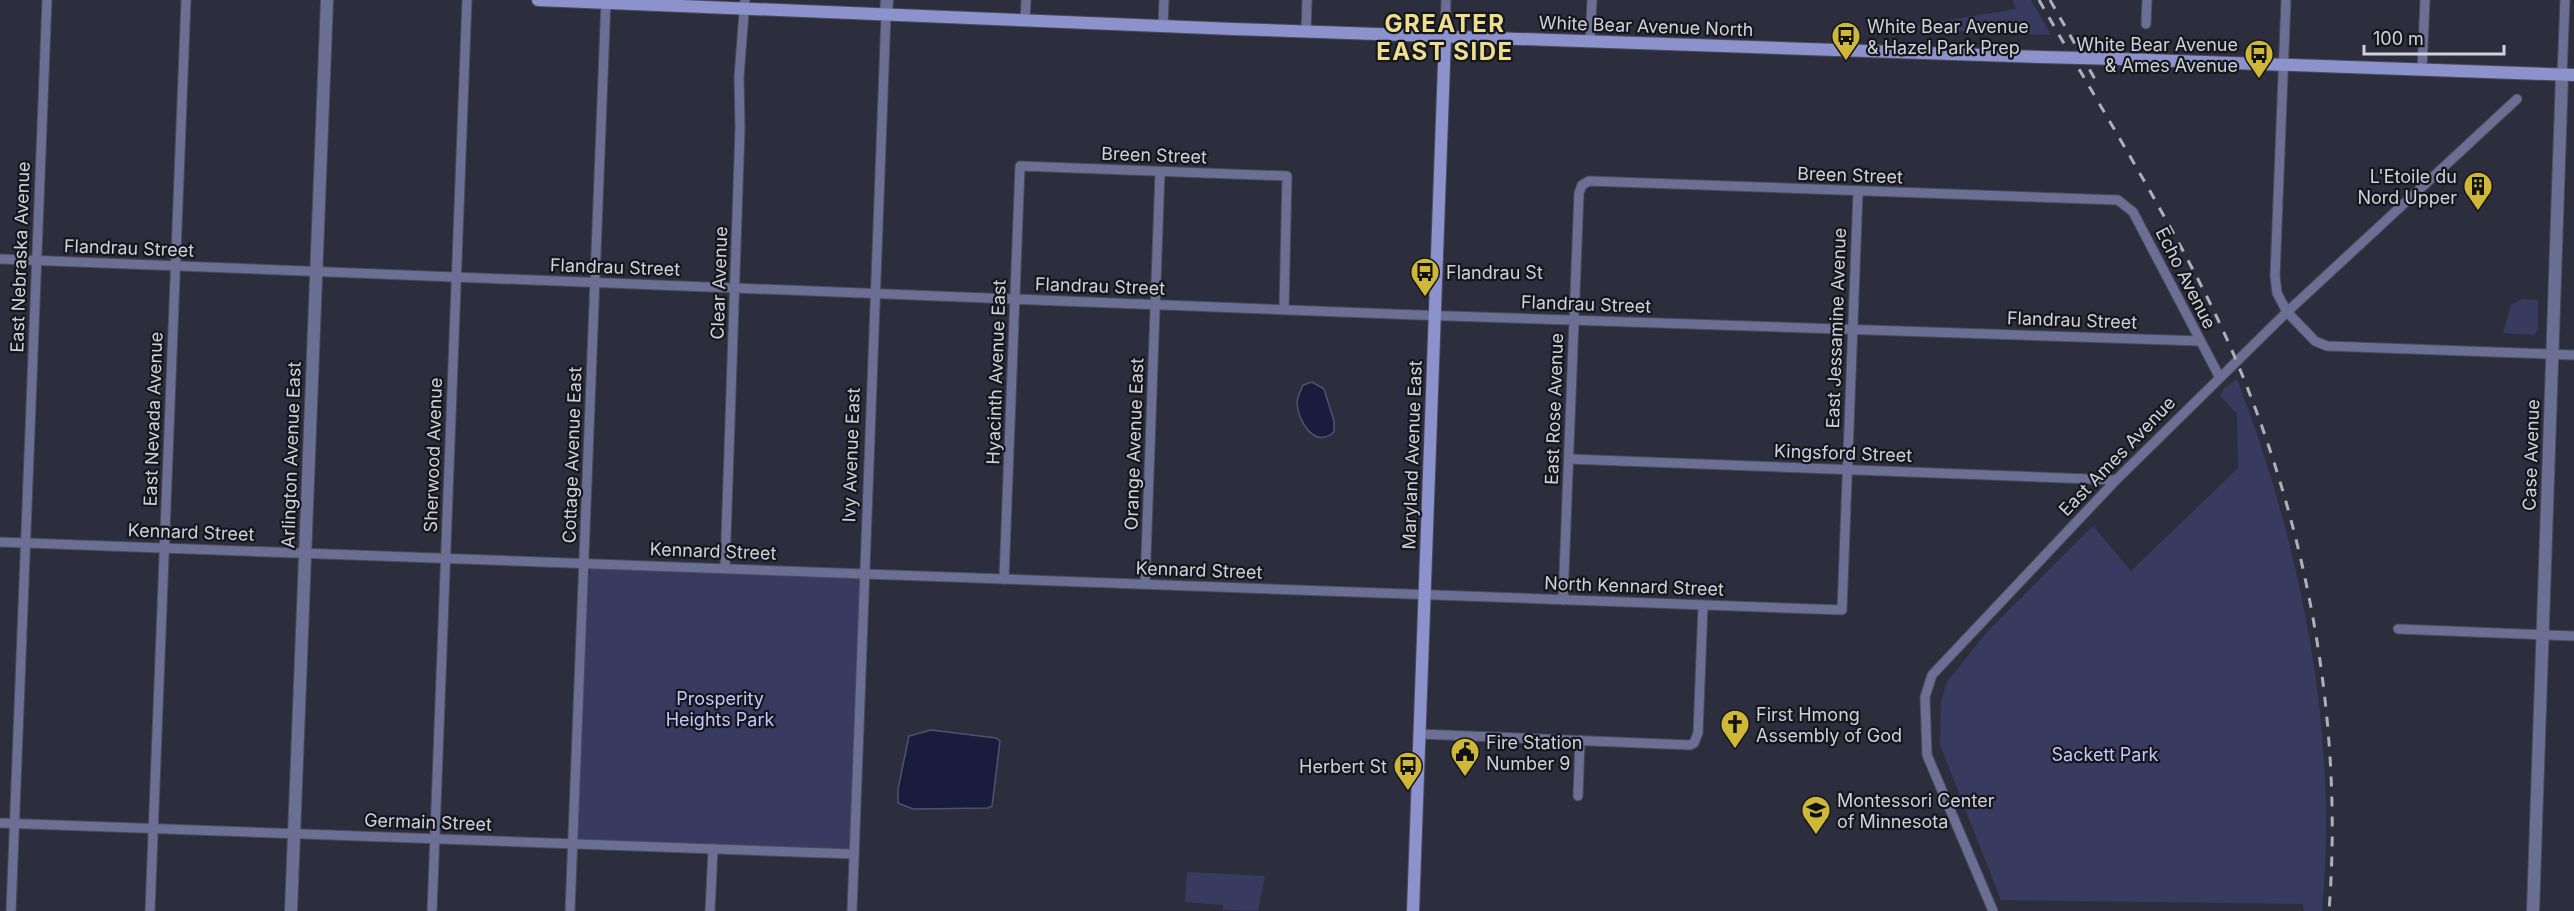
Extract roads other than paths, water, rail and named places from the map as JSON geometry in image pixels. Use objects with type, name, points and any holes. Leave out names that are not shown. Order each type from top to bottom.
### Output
[{"type":"main road","name":"White Bear Avenue North","points":[[538,0],[744,4],[886,15],[1306,32],[2568,75]]},
{"type":"main road","name":"Maryland Avenue East","points":[[1413,911],[1445,37]]},
{"type":"street","name":"East Nebraska Avenue","points":[[11,911],[47,0]]},
{"type":"street","name":"East Nevada Avenue","points":[[150,911],[186,0]]},
{"type":"street","name":"Arlington Avenue East","points":[[291,911],[327,0]]},
{"type":"street","name":"Sherwood Avenue","points":[[432,911],[467,0]]},
{"type":"street","name":"Ivy Avenue East","points":[[852,911],[887,0]]},
{"type":"street","points":[[1025,21],[1026,0]]},
{"type":"street","points":[[1163,26],[1164,0]]},
{"type":"street","points":[[1306,32],[1307,0]]},
{"type":"street","name":"Maryland Avenue East","points":[[1445,37],[1446,0]]},
{"type":"street","points":[[1590,42],[1592,0]]},
{"type":"street","points":[[2146,24],[2147,0]]},
{"type":"street","points":[[2286,0],[2275,276],[2277,293],[2287,312],[2315,341],[2327,346],[2574,355]]},
{"type":"street","points":[[2422,70],[2425,0]]},
{"type":"street","name":"Case Avenue","points":[[2533,911],[2553,354],[2568,75],[2565,0]]},
{"type":"street","name":"Cottage Avenue East","points":[[570,911],[606,1]]},
{"type":"street","name":"Clear Avenue","points":[[724,568],[740,128],[739,77],[744,4]]},
{"type":"street","name":"East Ames Avenue","points":[[1993,911],[1927,755],[1925,697],[1932,675],[2116,480],[2220,376],[2517,99]]},
{"type":"street","name":"Breen Street","points":[[1020,166],[1287,176],[1284,309]]},
{"type":"street","name":"Hyacinth Avenue East","points":[[1004,579],[1020,166]]},
{"type":"street","name":"Orange Avenue East","points":[[1145,584],[1160,172]]},
{"type":"street","name":"Breen Street","points":[[1582,185],[1589,181],[2118,200]]},
{"type":"street","name":"East Rose Avenue","points":[[1563,600],[1579,193],[1582,185]]},
{"type":"street","name":"East Jessamine Avenue","points":[[1842,610],[1858,192]]},
{"type":"street","name":"Echo Avenue","points":[[2118,200],[2133,212],[2220,376]]},
{"type":"street","name":"Flandrau Street","points":[[0,259],[1434,316],[2200,341]]},
{"type":"street","name":"Kingsford Street","points":[[1569,459],[2116,480]]},
{"type":"street","name":"Kennard Street","points":[[0,542],[1425,595]]},
{"type":"street","name":"North Kennard Street","points":[[1425,595],[1842,610]]},
{"type":"street","points":[[1420,734],[1683,745],[1694,743],[1698,734],[1703,605]]},
{"type":"street","points":[[2398,629],[2574,636]]},
{"type":"street","points":[[1578,796],[1580,740]]},
{"type":"street","name":"Germain Street","points":[[0,823],[854,854]]},
{"type":"street","points":[[710,911],[713,849]]},
{"type":"railway","points":[[2039,0],[2192,268],[2243,377],[2270,450],[2292,525],[2310,602],[2322,679],[2330,756],[2332,834],[2329,911]]},
{"type":"railway","points":[[2050,0],[2096,81]]},
{"type":"place","name":"White Bear Avenue & Hazel Park Prep","points":[[1846,62]]},
{"type":"place","name":"White Bear Avenue & Ames Avenue","points":[[2259,80]]},
{"type":"place","name":"L'Etoile du Nord Upper","points":[[2478,212]]},
{"type":"place","name":"Flandrau St","points":[[1425,298]]},
{"type":"place","name":"First Hmong Assembly of God","points":[[1735,750]]},
{"type":"place","name":"Fire Station Number 9","points":[[1465,778]]},
{"type":"place","name":"Herbert St","points":[[1408,792]]},
{"type":"place","name":"Montessori Center of Minnesota","points":[[1816,836]]},
{"type":"district","name":"GREATER EAST SIDE","points":[[1445,37]]},
{"type":"park label","name":"Prosperity Heights Park","points":[[720,708]]},
{"type":"park label","name":"Sackett Park","points":[[2105,754]]}]
